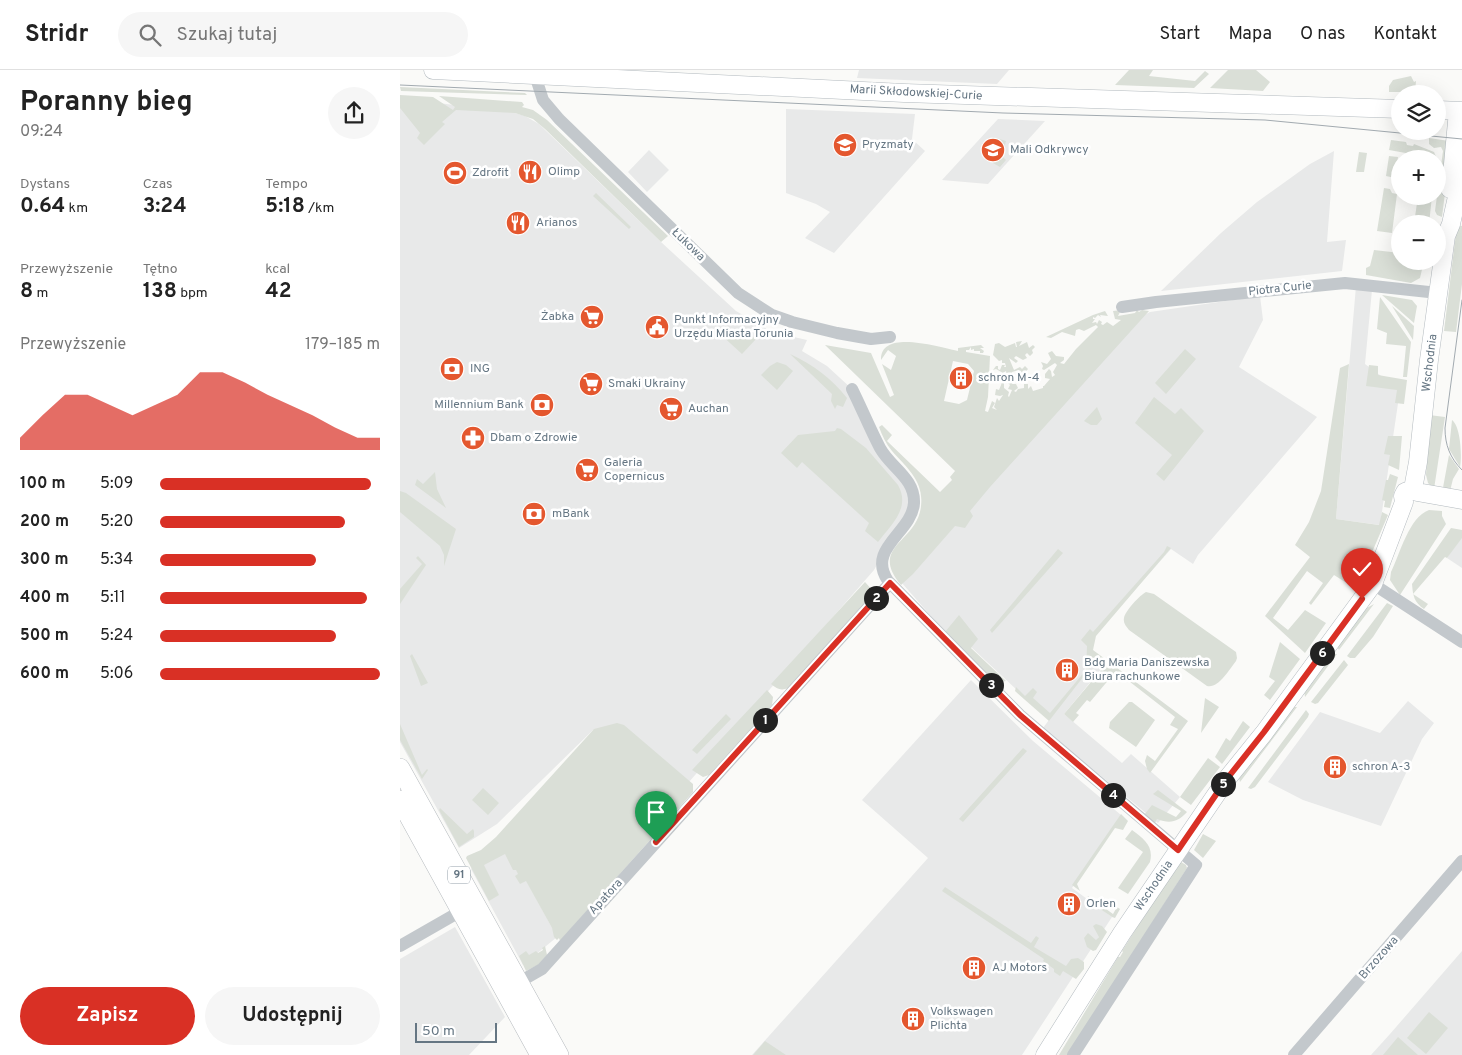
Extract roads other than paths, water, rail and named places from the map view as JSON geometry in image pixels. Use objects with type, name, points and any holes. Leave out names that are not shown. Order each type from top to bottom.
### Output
[{"type":"main road","name":"91","points":[[400,768],[512,986],[540,1055]]},
{"type":"main road","name":"91","points":[[400,800],[461,911],[559,1055]]},
{"type":"street","name":"Marii Skłodowskiej-Curie","points":[[433,70],[1064,99],[1391,109]]},
{"type":"street","name":"Łukowa","points":[[535,75],[543,100],[559,119],[738,293],[772,316],[792,322],[871,339],[890,337]]},
{"type":"street","points":[[1446,110],[1460,111]]},
{"type":"street","name":"Wschodnia","points":[[1445,215],[1454,164],[1460,111]]},
{"type":"street","name":"Wschodnia","points":[[1446,236],[1452,220],[1462,174]]},
{"type":"street","name":"Wschodnia","points":[[1045,1055],[1122,932],[1226,780],[1264,732],[1375,580],[1390,566],[1413,498],[1441,270]]},
{"type":"street","name":"Piotra Curie","points":[[1122,307],[1346,283],[1438,293]]},
{"type":"street","points":[[852,389],[881,450],[905,477],[914,498],[912,512],[908,520],[888,545],[883,555],[883,570],[890,583],[1020,715],[1196,865],[1073,1055]]},
{"type":"street","points":[[1413,498],[1462,500]]},
{"type":"street","points":[[1413,498],[1462,508]]},
{"type":"street","points":[[1375,580],[1462,642]]},
{"type":"street","name":"Apatora","points":[[512,986],[542,969],[890,583]]},
{"type":"street","name":"Brzozowa","points":[[1294,1055],[1462,860]]},
{"type":"street","points":[[400,946],[461,911]]},
{"type":"tram line","points":[[400,85],[1003,113],[1265,120],[1462,139]]},
{"type":"tram line","points":[[1462,300],[1445,428],[1449,451],[1454,461],[1462,470]]},
{"type":"place","name":"Pryzmaty","points":[[845,145]]},
{"type":"place","name":"Mali Odkrywcy","points":[[993,150]]},
{"type":"place","name":"Olimp","points":[[530,172]]},
{"type":"place","name":"Zdrofit","points":[[455,173]]},
{"type":"place","name":"Arianos","points":[[518,223]]},
{"type":"place","name":"Żabka","points":[[592,317]]},
{"type":"place","name":"Punkt Informacyjny Urzędu Miasta Torunia","points":[[657,327]]},
{"type":"place","name":"ING","points":[[452,369]]},
{"type":"place","name":"schron M-4","points":[[961,378]]},
{"type":"place","name":"Smaki Ukrainy","points":[[591,384]]},
{"type":"place","name":"Millennium Bank","points":[[542,405]]},
{"type":"place","name":"Auchan","points":[[671,409]]},
{"type":"place","name":"Dbam o Zdrowie","points":[[473,438]]},
{"type":"place","name":"Galeria Copernicus","points":[[587,470]]},
{"type":"place","name":"mBank","points":[[534,514]]},
{"type":"place","name":"Bdg Maria Daniszewska Biura rachunkowe","points":[[1067,670]]},
{"type":"place","name":"schron A-3","points":[[1335,767]]},
{"type":"place","name":"Orlen","points":[[1069,904]]},
{"type":"place","name":"AJ Motors","points":[[974,968]]},
{"type":"place","name":"Volkswagen Plichta","points":[[913,1019]]}]
